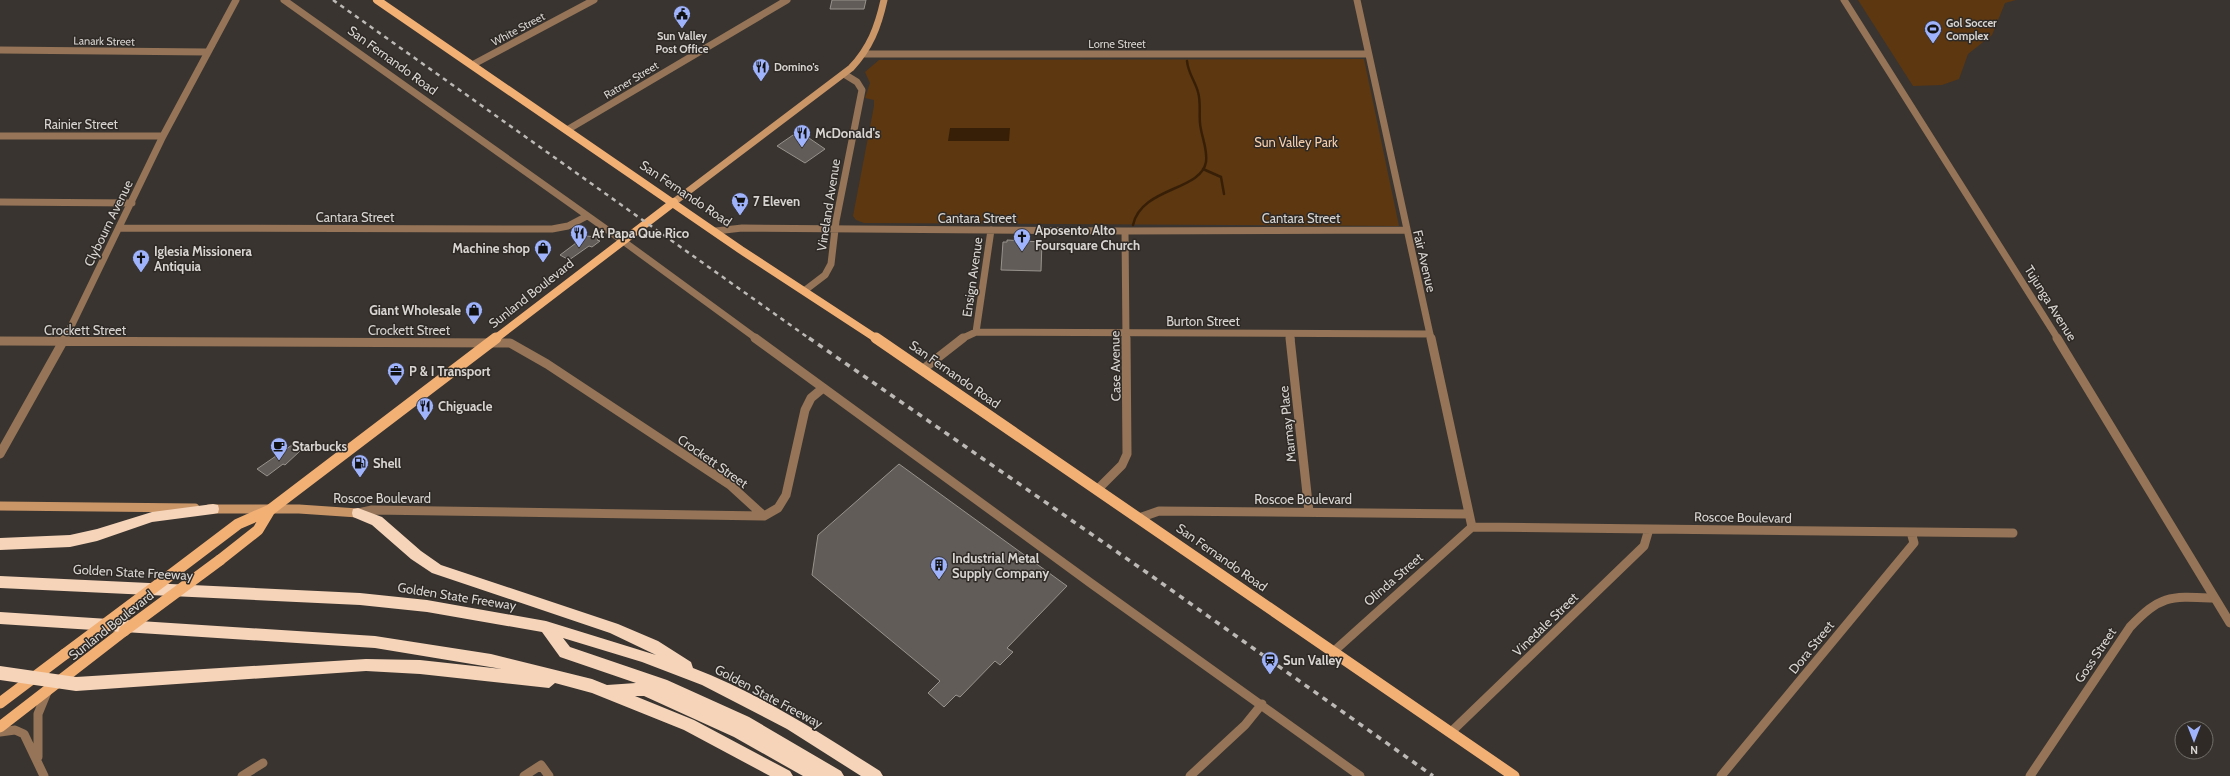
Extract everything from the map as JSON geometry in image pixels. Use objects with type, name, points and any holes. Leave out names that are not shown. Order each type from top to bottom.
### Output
[{"type":"highway","points":[[0,544],[70,540],[97,535],[152,517],[213,509]]},
{"type":"highway","points":[[358,513],[377,521],[416,555],[437,569],[613,628],[653,645],[707,680]]},
{"type":"highway","name":"Golden State Freeway","points":[[0,582],[360,599],[427,606],[546,628],[642,656],[707,680],[792,724],[875,776]]},
{"type":"highway","points":[[0,618],[376,642],[491,660],[599,689],[689,725],[785,776]]},
{"type":"highway","points":[[546,628],[565,652],[662,685],[744,722],[836,776]]},
{"type":"highway","points":[[0,673],[76,684],[366,666],[420,667],[599,689],[645,689],[739,732],[818,776]]},
{"type":"main road","name":"San Fernando Road","points":[[377,0],[1139,518],[1514,776]]},
{"type":"main road","points":[[865,54],[877,32],[884,0]]},
{"type":"main road","name":"Sunland Boulevard","points":[[0,703],[238,524],[270,510],[622,241],[844,74],[865,54]]},
{"type":"main road","name":"Roscoe Boulevard","points":[[0,506],[178,507],[343,511],[358,513]]},
{"type":"main road","name":"Sunland Boulevard","points":[[0,727],[258,530],[270,510]]},
{"type":"street","name":"Clybourn Avenue","points":[[0,454],[63,342],[120,228],[162,136],[236,0]]},
{"type":"street","name":"San Fernando Road","points":[[284,0],[622,241],[1092,584],[1262,704],[1360,776]]},
{"type":"street","name":"White Street","points":[[472,65],[594,0]]},
{"type":"street","name":"Ratner Street","points":[[567,130],[787,0]]},
{"type":"street","name":"Fair Avenue","points":[[1357,0],[1472,527]]},
{"type":"street","name":"Tujunga Avenue","points":[[1844,0],[2055,334],[2213,598],[2230,623]]},
{"type":"street","name":"Lanark Street","points":[[0,50],[207,52]]},
{"type":"street","name":"Lorne Street","points":[[865,54],[1368,54]]},
{"type":"street","name":"Vineland Avenue","points":[[804,290],[825,275],[829,269],[862,90],[860,83],[854,78],[844,74]]},
{"type":"street","name":"Rainier Street","points":[[0,136],[162,136]]},
{"type":"street","points":[[0,202],[132,203]]},
{"type":"street","name":"Cantara Street","points":[[120,228],[552,229],[568,226],[587,216]]},
{"type":"street","name":"Cantara Street","points":[[716,231],[742,228],[836,227],[1125,231],[1406,230]]},
{"type":"street","name":"Ensign Avenue","points":[[922,370],[965,336],[976,332],[991,230]]},
{"type":"street","name":"Case Avenue","points":[[1097,490],[1122,465],[1127,454],[1125,231]]},
{"type":"street","name":"Burton Street","points":[[976,332],[1430,334]]},
{"type":"street","name":"Marmay Place","points":[[1290,334],[1310,512]]},
{"type":"street","name":"Crockett Street","points":[[0,341],[510,343],[547,364],[730,485],[764,516]]},
{"type":"street","points":[[764,516],[778,508],[786,495],[805,410],[811,398],[823,388]]},
{"type":"street","name":"Roscoe Boulevard","points":[[358,513],[372,510],[764,516]]},
{"type":"street","name":"Roscoe Boulevard","points":[[1139,518],[1159,511],[1469,514]]},
{"type":"street","name":"Roscoe Boulevard","points":[[1472,527],[2013,533]]},
{"type":"street","name":"Olinda Street","points":[[1333,652],[1351,634],[1472,527]]},
{"type":"street","name":"Vinedale Street","points":[[1451,732],[1644,546],[1649,529]]},
{"type":"street","name":"Dora Street","points":[[1721,776],[1914,542],[1911,532]]},
{"type":"street","name":"Goss Street","points":[[2030,776],[2130,627],[2148,608],[2165,600],[2185,597],[2213,598]]},
{"type":"street","points":[[38,759],[38,714],[40,704],[48,691]]},
{"type":"street","points":[[1190,776],[1245,725],[1262,704]]},
{"type":"street","points":[[0,732],[15,730],[24,734],[38,759],[44,776]]},
{"type":"street","points":[[242,776],[263,763]]},
{"type":"street","points":[[524,776],[541,765],[549,776]]},
{"type":"green space","name":"Gol Soccer Complex","points":[[1858,0],[2016,0],[2005,3],[1992,35],[1968,54],[1959,79],[1942,85],[1913,86]]},
{"type":"green space","name":"Sun Valley Park","points":[[1364,59],[1399,226],[864,223],[856,220],[853,216],[874,106],[874,100],[865,98],[870,83],[865,72],[879,60]]},
{"type":"shaded area","points":[[950,128],[1010,128],[1009,141],[948,141]]},
{"type":"building","points":[[832,0],[866,0],[864,9],[830,9]]},
{"type":"building","name":"McDonald's","points":[[796,133],[804,138],[806,136],[825,149],[805,163],[777,146]]},
{"type":"building","name":"At Papa Que Rico","points":[[574,237],[600,237],[597,240],[600,241],[592,247],[589,246],[569,260],[560,255],[580,240]]},
{"type":"building","name":"Aposento Alto Foursquare Church","points":[[1007,240],[1042,242],[1041,271],[1001,270],[1003,242],[1007,242]]},
{"type":"building","name":"Starbucks","points":[[292,445],[300,451],[285,465],[283,464],[267,476],[257,469]]},
{"type":"building","name":"Industrial Metal Supply Company","points":[[899,464],[1067,586],[1007,648],[1013,652],[1000,665],[995,661],[960,697],[956,695],[944,707],[928,693],[940,681],[812,575],[818,535]]},
{"type":"waterway","points":[[1133,225],[1138,213],[1147,203],[1158,196],[1194,179],[1202,171],[1206,162],[1206,152],[1200,123],[1199,96],[1187,61]]},
{"type":"waterway","points":[[1203,169],[1221,177],[1224,194]]},
{"type":"railway","points":[[333,0],[810,339]]},
{"type":"railway","points":[[809,338],[1146,572],[1433,776]]},
{"type":"place","name":"Sun Valley Post Office","points":[[682,29]]},
{"type":"place","name":"Gol Soccer Complex","points":[[1933,44]]},
{"type":"place","name":"Domino's","points":[[761,82]]},
{"type":"place","name":"McDonald's","points":[[802,148]]},
{"type":"place","name":"7 Eleven","points":[[740,216]]},
{"type":"place","name":"At Papa Que Rico","points":[[579,248]]},
{"type":"place","name":"Aposento Alto Foursquare Church","points":[[1022,252]]},
{"type":"place","name":"Machine shop","points":[[543,263]]},
{"type":"place","name":"Iglesia Missionera Antiquia","points":[[141,273]]},
{"type":"place","name":"Giant Wholesale","points":[[474,325]]},
{"type":"place","name":"P & I Transport","points":[[396,386]]},
{"type":"place","name":"Chiguacle","points":[[425,421]]},
{"type":"place","name":"Starbucks","points":[[279,461]]},
{"type":"place","name":"Shell","points":[[360,478]]},
{"type":"place","name":"Industrial Metal Supply Company","points":[[939,580]]},
{"type":"place","name":"Sun Valley","points":[[1270,675]]}]
